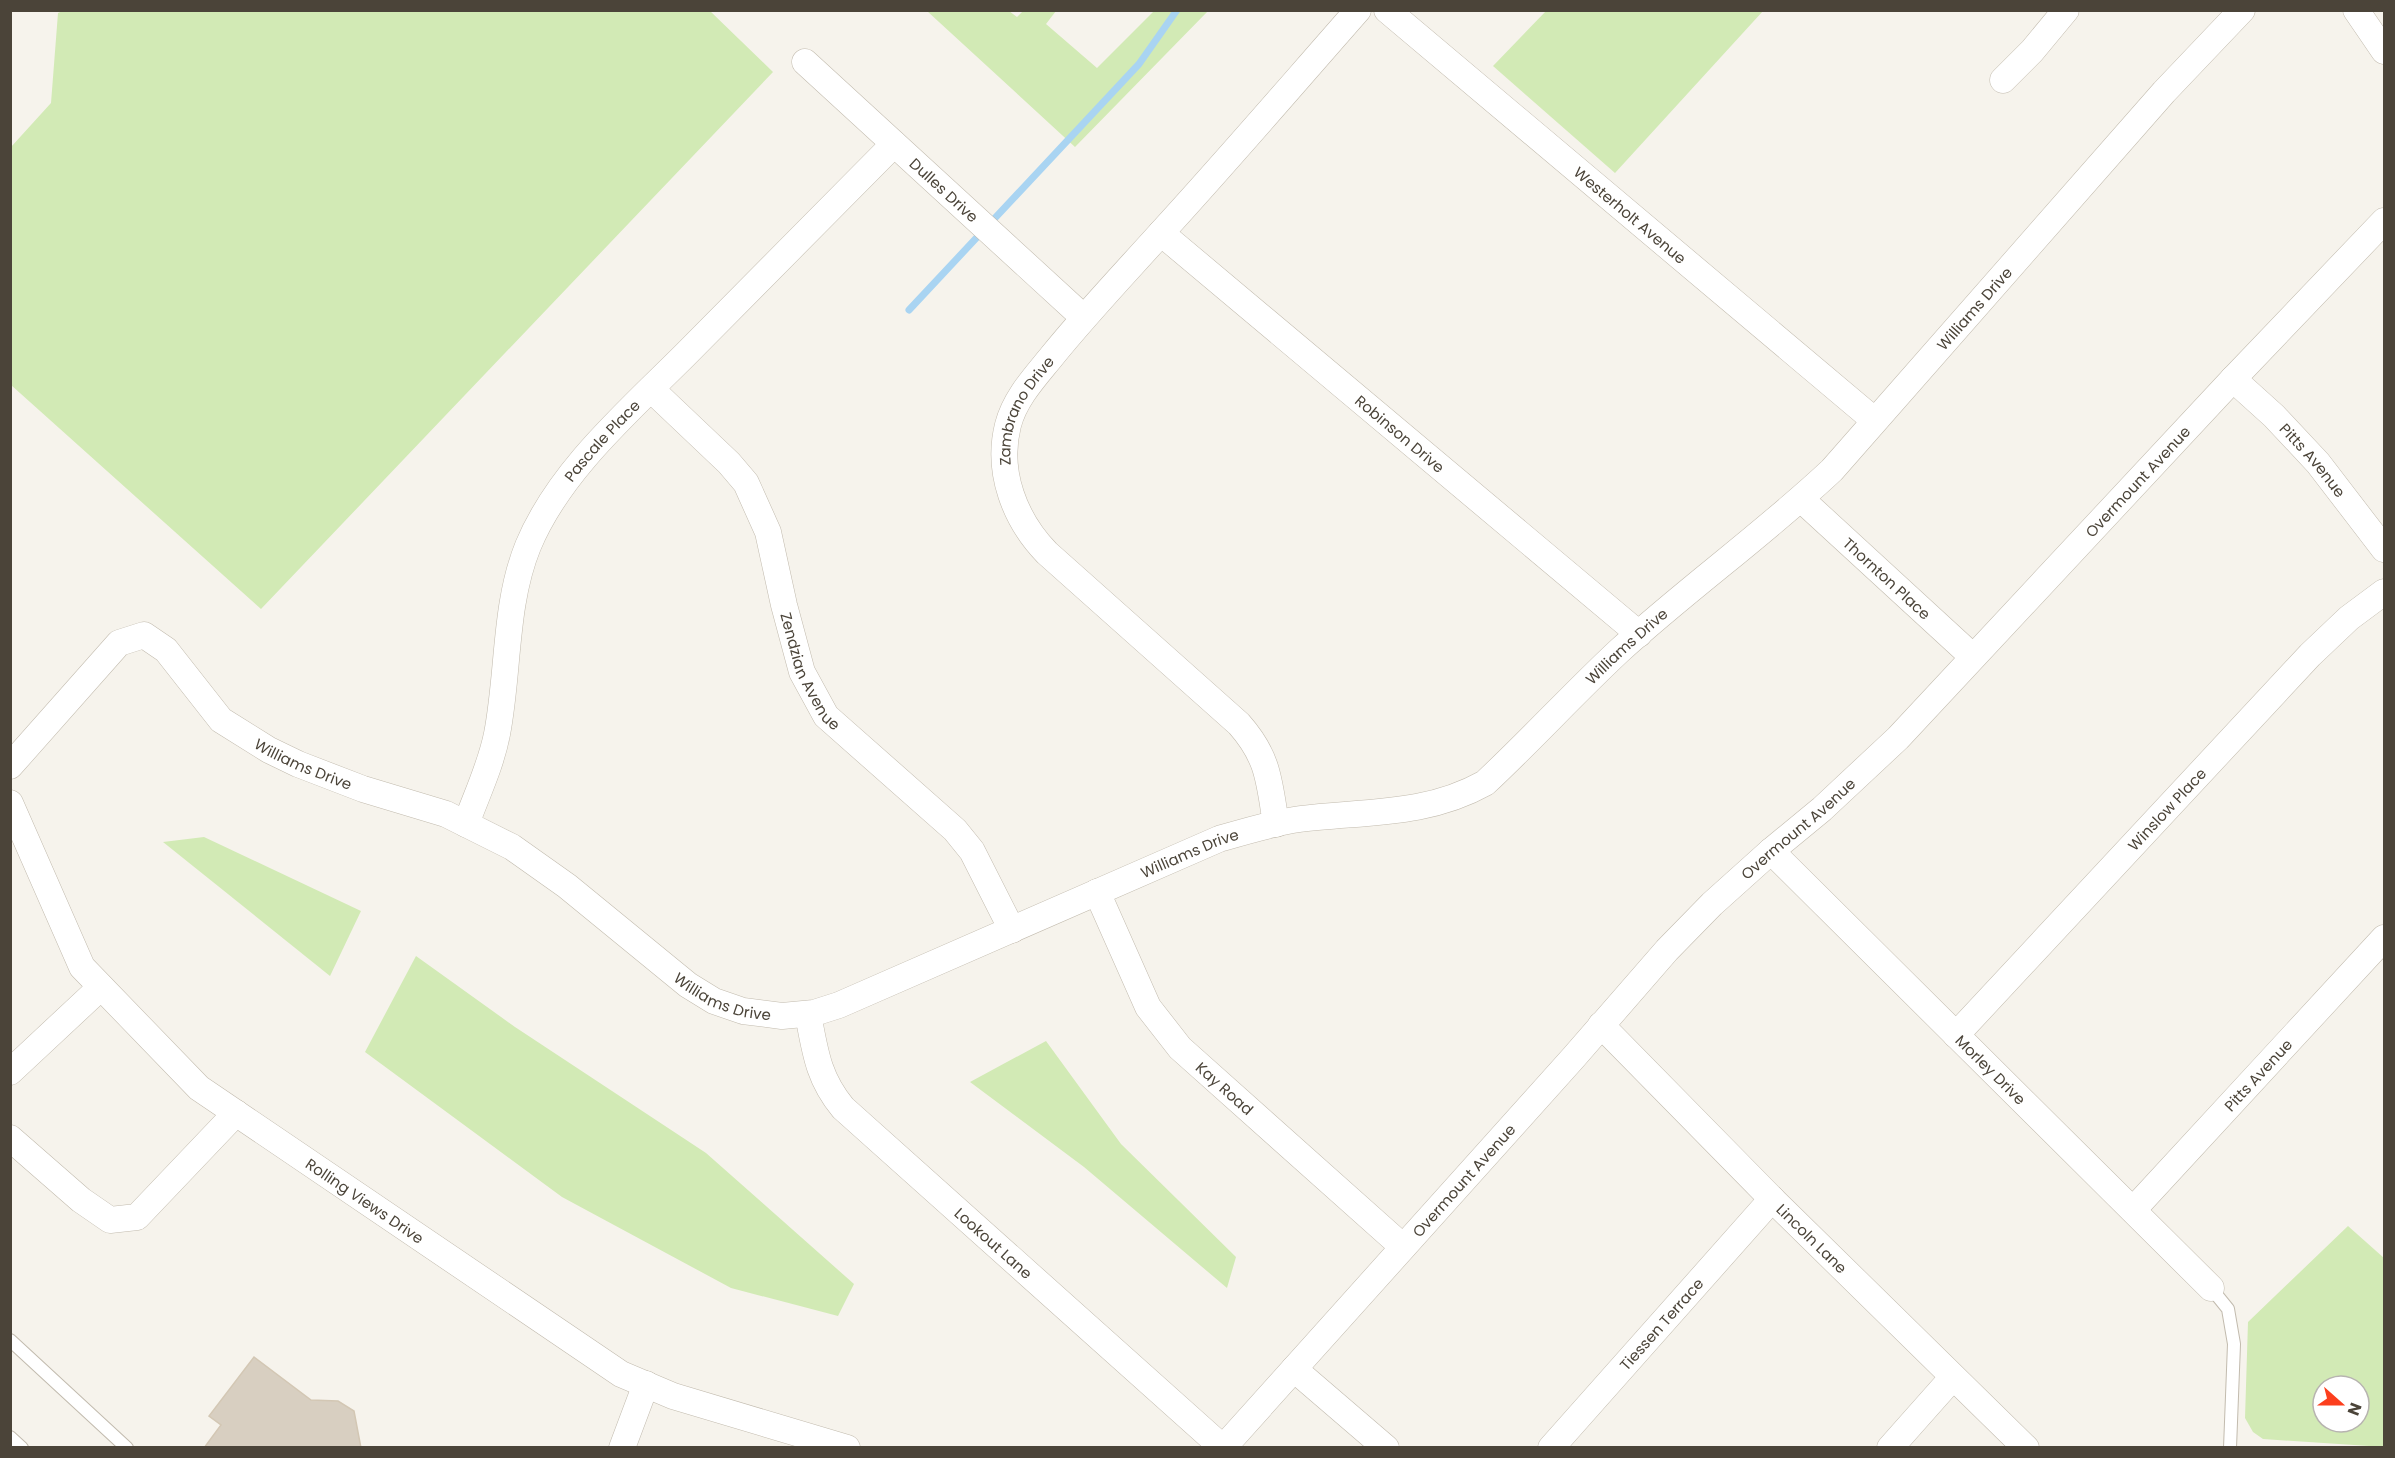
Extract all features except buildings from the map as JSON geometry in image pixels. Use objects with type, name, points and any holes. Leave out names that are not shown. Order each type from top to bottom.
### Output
[{"type":"street","name":"Zambrano Drive","points":[[1276,824],[1269,778],[1263,757],[1252,738],[1030,536],[1010,492],[1006,470],[1008,425],[1015,407],[1029,384],[1083,317],[1358,10]]},
{"type":"street","name":"Westerholt Avenue","points":[[1387,10],[1874,420]]},
{"type":"street","points":[[2003,80],[2032,51],[2066,10]]},
{"type":"street","name":"Williams Drive","points":[[10,766],[120,643],[144,635],[166,650],[221,720],[269,750],[352,785],[446,814],[512,847],[558,879],[688,985],[714,1000],[743,1011],[782,1016],[808,1014],[839,1005],[1219,839],[1255,827],[1298,819],[1428,807],[1466,794],[1485,783],[1579,689],[1639,634],[1801,499],[1832,470],[2164,92],[2242,10]]},
{"type":"street","points":[[2356,10],[2385,51]]},
{"type":"street","name":"Dulles Drive","points":[[805,62],[1083,317]]},
{"type":"street","name":"Pascale Place","points":[[466,824],[490,760],[497,733],[512,610],[527,549],[540,519],[555,494],[577,467],[651,389],[894,144]]},
{"type":"street","name":"Overmount Avenue","points":[[1223,1448],[1674,942],[1712,904],[1822,809],[1898,738],[2233,379],[2385,221]]},
{"type":"street","name":"Robinson Drive","points":[[1161,232],[1639,634]]},
{"type":"street","name":"Pitts Avenue","points":[[2233,379],[2274,416],[2318,463],[2385,549]]},
{"type":"street","name":"Zendzian Avenue","points":[[651,389],[729,463],[746,483],[768,532],[802,672],[826,716],[955,830],[972,851],[1012,930]]},
{"type":"street","name":"Thornton Place","points":[[1801,499],[1973,657]]},
{"type":"street","name":"Winslow Place","points":[[1956,1035],[2310,655],[2349,618],[2385,592]]},
{"type":"street","name":"Rolling Views Drive","points":[[10,803],[82,967],[199,1088],[621,1374],[673,1396],[847,1448]]},
{"type":"street","name":"Morley Drive","points":[[1771,851],[2211,1288]]},
{"type":"street","name":"Kay Road","points":[[1097,892],[1148,1007],[1180,1048],[1403,1247]]},
{"type":"street","name":"Pitts Avenue","points":[[2133,1210],[2385,938]]},
{"type":"street","points":[[10,1072],[101,987]]},
{"type":"street","name":"Lookout Lane","points":[[808,1014],[819,1069],[829,1092],[843,1108],[1223,1448]]},
{"type":"street","name":"Lincoln Lane","points":[[1601,1025],[1772,1199],[2026,1448]]},
{"type":"street","points":[[10,1138],[81,1200],[110,1220],[137,1217],[236,1113]]},
{"type":"street","name":"Tiessen Terrace","points":[[1551,1448],[1772,1199]]},
{"type":"street","points":[[1294,1369],[1386,1448]]},
{"type":"street","points":[[1890,1448],[1953,1377]]},
{"type":"street","points":[[622,1448],[646,1384]]},
{"type":"lane","points":[[2211,1288],[2228,1309],[2234,1344],[2230,1448]]},
{"type":"lane","points":[[10,1340],[127,1448]]},
{"type":"lane","points":[[10,1437],[22,1448]]},
{"type":"green space","points":[[65,10],[710,11],[773,72],[261,609],[11,385],[11,147],[51,103],[58,13]]},
{"type":"green space","points":[[927,11],[1009,11],[1017,17],[1023,11],[1056,11],[1046,24],[1097,68],[1154,11],[1208,11],[1075,147]]},
{"type":"green space","points":[[1546,11],[1763,11],[1615,173],[1493,66]]},
{"type":"green space","points":[[204,837],[361,911],[330,976],[163,842]]},
{"type":"green space","points":[[416,956],[515,1027],[706,1153],[854,1284],[838,1316],[731,1288],[562,1197],[365,1052]]},
{"type":"green space","points":[[1046,1041],[1121,1144],[1236,1257],[1227,1288],[1084,1167],[970,1082]]},
{"type":"green space","points":[[2348,1226],[2384,1258],[2384,1447],[2263,1439],[2253,1432],[2245,1418],[2248,1322]]},
{"type":"waterway","points":[[909,310],[1139,64],[1177,10]]}]
